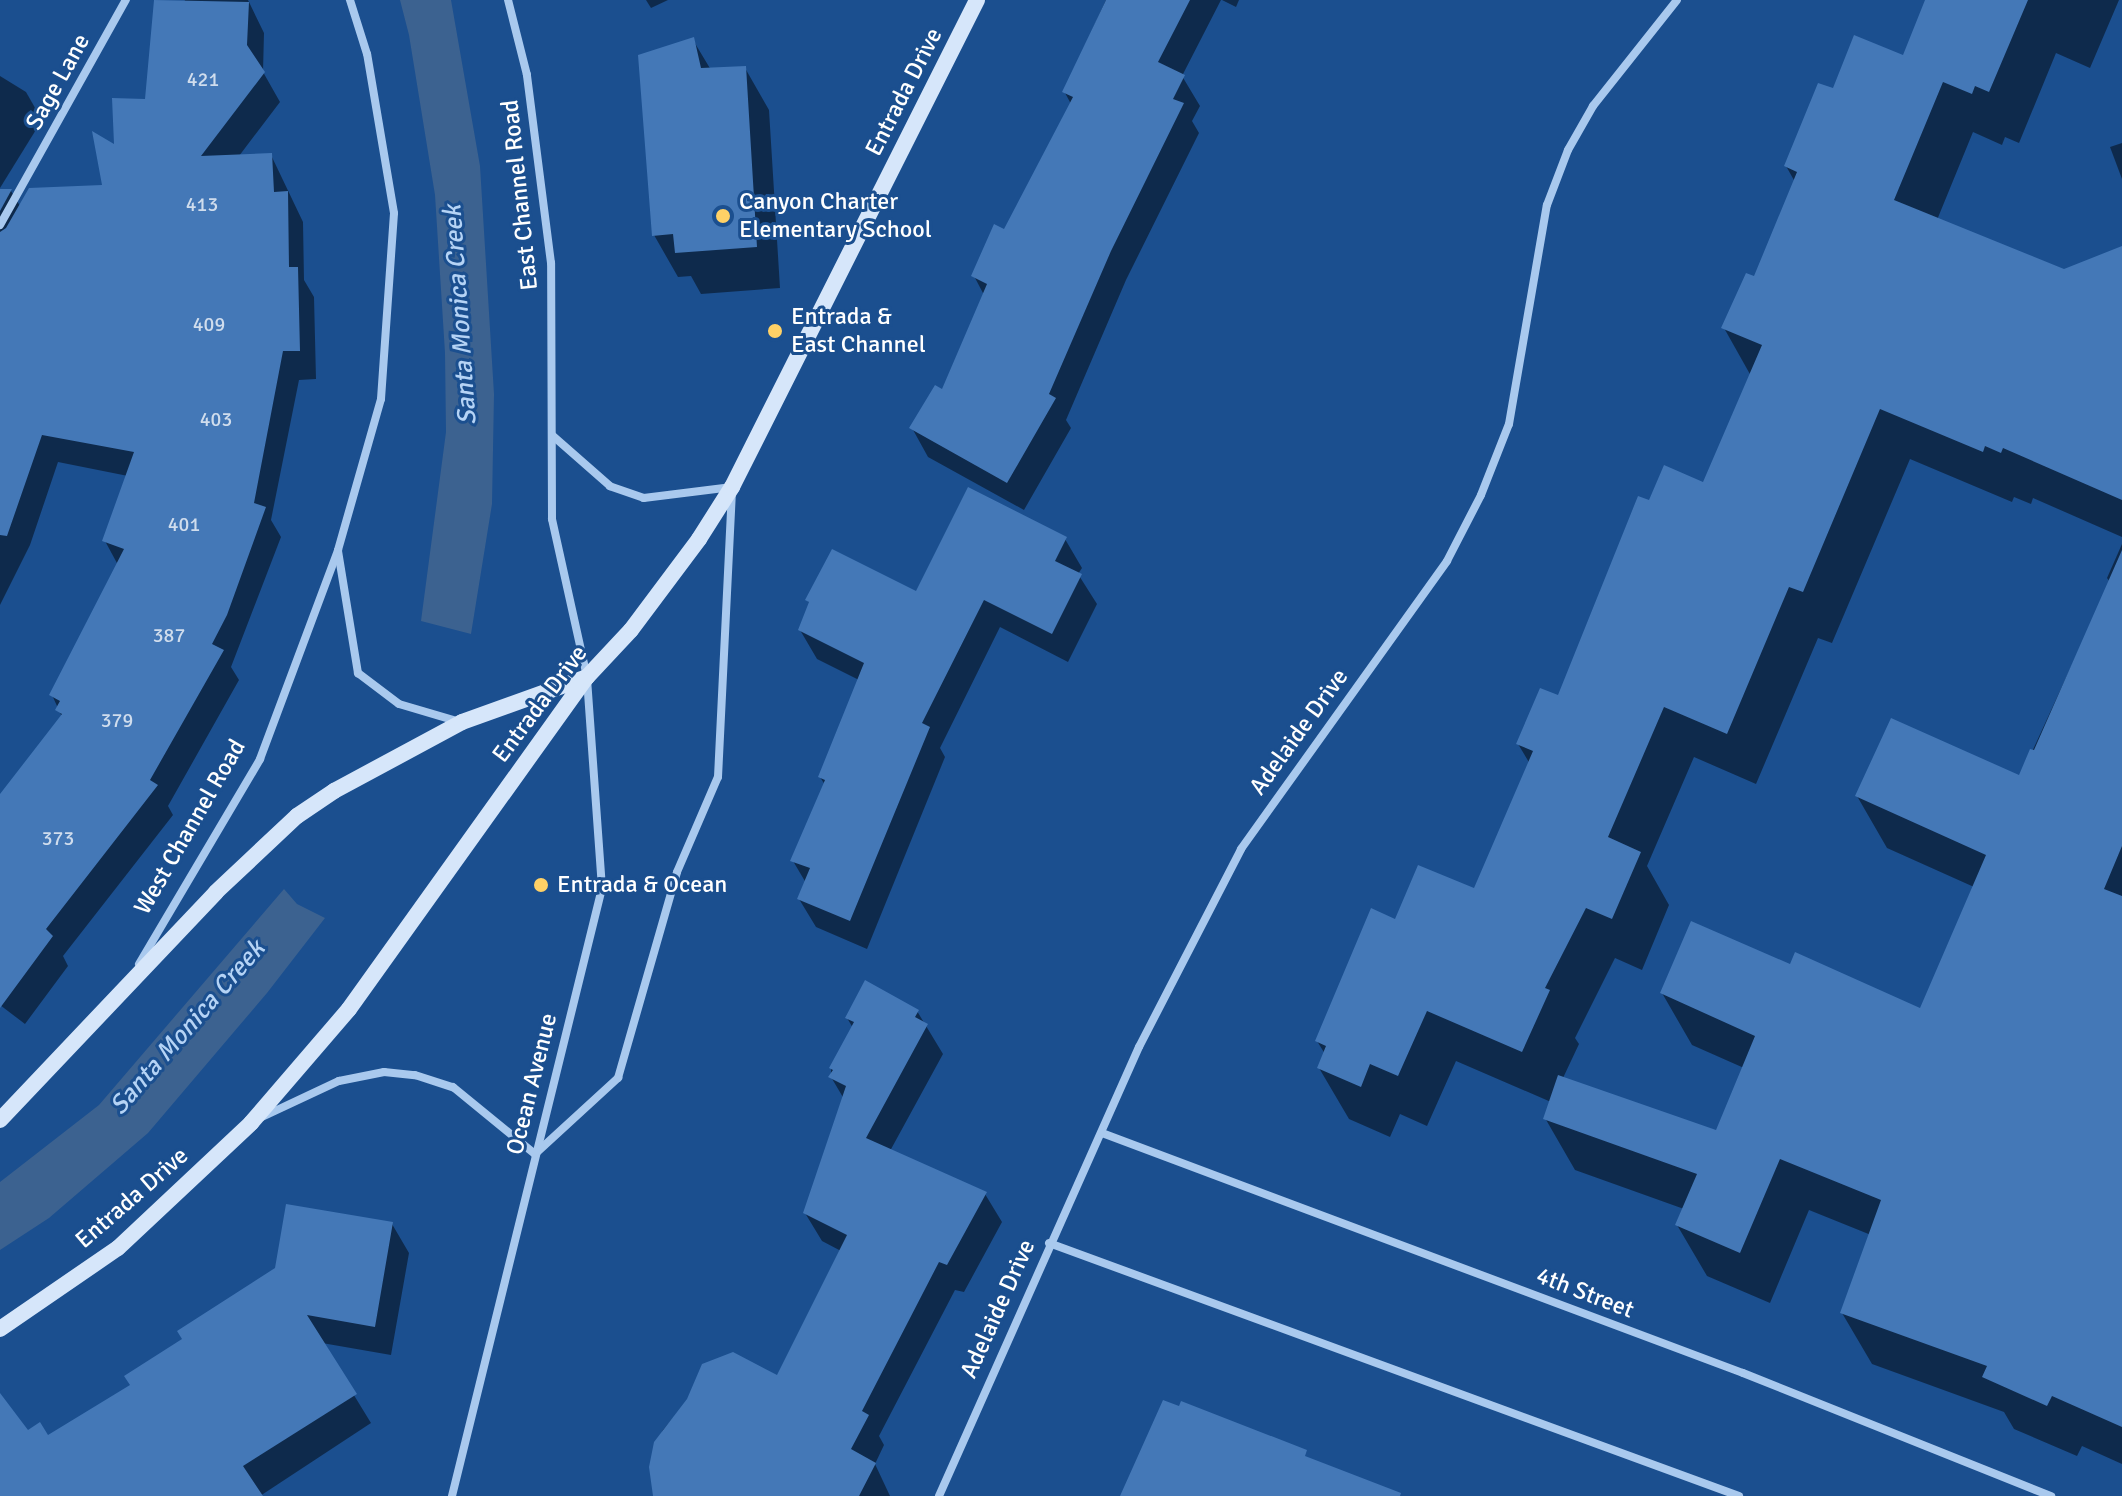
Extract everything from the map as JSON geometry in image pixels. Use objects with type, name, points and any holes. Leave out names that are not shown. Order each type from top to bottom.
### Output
[{"type":"street","name":"Sage Lane","points":[[0,225],[126,0]]},
{"type":"street","name":"West Channel Road","points":[[125,989],[260,759],[338,550],[381,399],[394,213],[367,54],[350,0]]},
{"type":"street","name":"East Channel Road","points":[[508,0],[527,75],[551,263],[552,519],[587,677]]},
{"type":"street","name":"Entrada Drive","points":[[0,1329],[118,1248],[251,1123],[349,1009],[587,677],[631,630],[699,539],[732,487],[977,0]]},
{"type":"street","name":"Adelaide Drive","points":[[939,1496],[1049,1243],[1139,1047],[1241,849],[1447,561],[1481,495],[1509,424],[1547,205],[1568,150],[1593,106],[1677,0]]},
{"type":"street","points":[[251,1123],[339,1081],[384,1072],[415,1075],[453,1087],[535,1154],[618,1078],[677,872],[718,777],[732,487],[644,498],[610,486],[552,435]]},
{"type":"street","name":"West Channel Road","points":[[338,550],[358,673],[399,704],[462,722]]},
{"type":"street","name":"West Channel Road","points":[[0,1120],[216,892],[297,816],[334,791],[462,722],[587,677]]},
{"type":"street","name":"Ocean Avenue","points":[[452,1496],[602,888],[587,677]]},
{"type":"street","name":"4th Street","points":[[1102,1133],[1743,1373],[2051,1496]]},
{"type":"street","points":[[1049,1243],[1739,1496]]},
{"type":"water","name":"Santa Monica Creek","points":[[400,0],[451,0],[480,166],[494,394],[492,504],[471,634],[421,621],[446,432],[445,353],[435,195],[409,35]]},
{"type":"water","name":"Santa Monica Creek","points":[[284,889],[297,904],[325,918],[267,993],[148,1133],[49,1218],[0,1250],[0,1182],[99,1105]]},
{"type":"building","points":[[154,0],[249,2],[247,45],[265,72],[201,156],[272,153],[274,192],[288,191],[289,267],[298,267],[300,351],[283,351],[254,503],[266,507],[227,615],[212,644],[224,650],[150,780],[158,785],[46,929],[53,936],[0,1008],[0,794],[62,714],[55,710],[60,701],[49,695],[124,549],[102,541],[134,452],[42,435],[7,536],[0,535],[0,232],[6,228],[29,188],[102,185],[92,131],[114,144],[112,98],[145,99]]},
{"type":"building","points":[[1106,0],[1190,0],[1158,62],[1185,75],[1173,99],[1184,103],[1111,251],[1049,394],[1056,398],[1007,483],[909,428],[935,385],[942,389],[987,284],[971,276],[994,224],[1004,229],[1073,97],[1062,92]]},
{"type":"building","points":[[1925,0],[2028,0],[1989,92],[1975,86],[1972,94],[1943,82],[1894,200],[2064,269],[2122,246],[2122,500],[2003,448],[2001,453],[1985,446],[1983,452],[1880,409],[1803,592],[1789,587],[1727,734],[1664,707],[1608,837],[1641,852],[1612,919],[1586,908],[1545,988],[1550,990],[1522,1052],[1427,1011],[1398,1076],[1370,1064],[1361,1087],[1317,1068],[1326,1046],[1315,1041],[1371,908],[1395,919],[1418,865],[1474,888],[1533,751],[1516,744],[1540,688],[1558,695],[1638,496],[1649,500],[1664,465],[1703,482],[1762,345],[1721,328],[1746,273],[1754,276],[1797,172],[1784,166],[1818,83],[1833,88],[1854,35],[1903,55]]},
{"type":"building","points":[[694,37],[701,68],[746,66],[757,247],[675,253],[673,234],[652,236],[638,55]]},
{"type":"building","points":[[0,189],[12,189],[0,211]]},
{"type":"building","points":[[968,487],[1067,537],[1055,561],[1082,574],[1052,634],[984,600],[922,723],[930,727],[850,921],[797,899],[810,868],[790,861],[825,780],[818,777],[864,663],[798,630],[809,602],[805,600],[832,549],[916,591]]},
{"type":"building","points":[[2122,550],[2122,846],[2104,889],[2122,896],[2122,1427],[2052,1396],[2047,1406],[1982,1377],[1987,1366],[1840,1313],[1881,1200],[1780,1159],[1740,1253],[1675,1225],[1697,1174],[1543,1119],[1558,1075],[1716,1130],[1755,1036],[1660,993],[1691,921],[1790,964],[1795,952],[1920,1008],[1986,855],[1855,796],[1891,718],[2019,775],[2030,749],[2034,750]]},
{"type":"building","points":[[865,980],[919,1010],[915,1017],[928,1024],[866,1138],[987,1192],[947,1265],[939,1262],[862,1411],[869,1415],[851,1449],[876,1463],[859,1496],[653,1496],[649,1467],[654,1442],[687,1399],[702,1364],[733,1352],[777,1375],[847,1235],[803,1213],[846,1086],[828,1077],[833,1070],[829,1068],[854,1022],[845,1018]]},
{"type":"building","points":[[286,1204],[393,1222],[375,1327],[307,1315],[357,1394],[243,1466],[263,1496],[0,1496],[0,1393],[28,1430],[40,1422],[48,1435],[130,1385],[124,1376],[182,1339],[177,1331],[275,1268]]},
{"type":"building","points":[[1163,1400],[1179,1406],[1181,1401],[1307,1450],[1305,1456],[1401,1493],[1400,1496],[1120,1496]]},
{"type":"place","name":"Canyon Charter Elementary School","points":[[723,216]]},
{"type":"place","name":"Entrada & East Channel","points":[[775,331]]},
{"type":"place","name":"Entrada & Ocean","points":[[541,885]]}]
